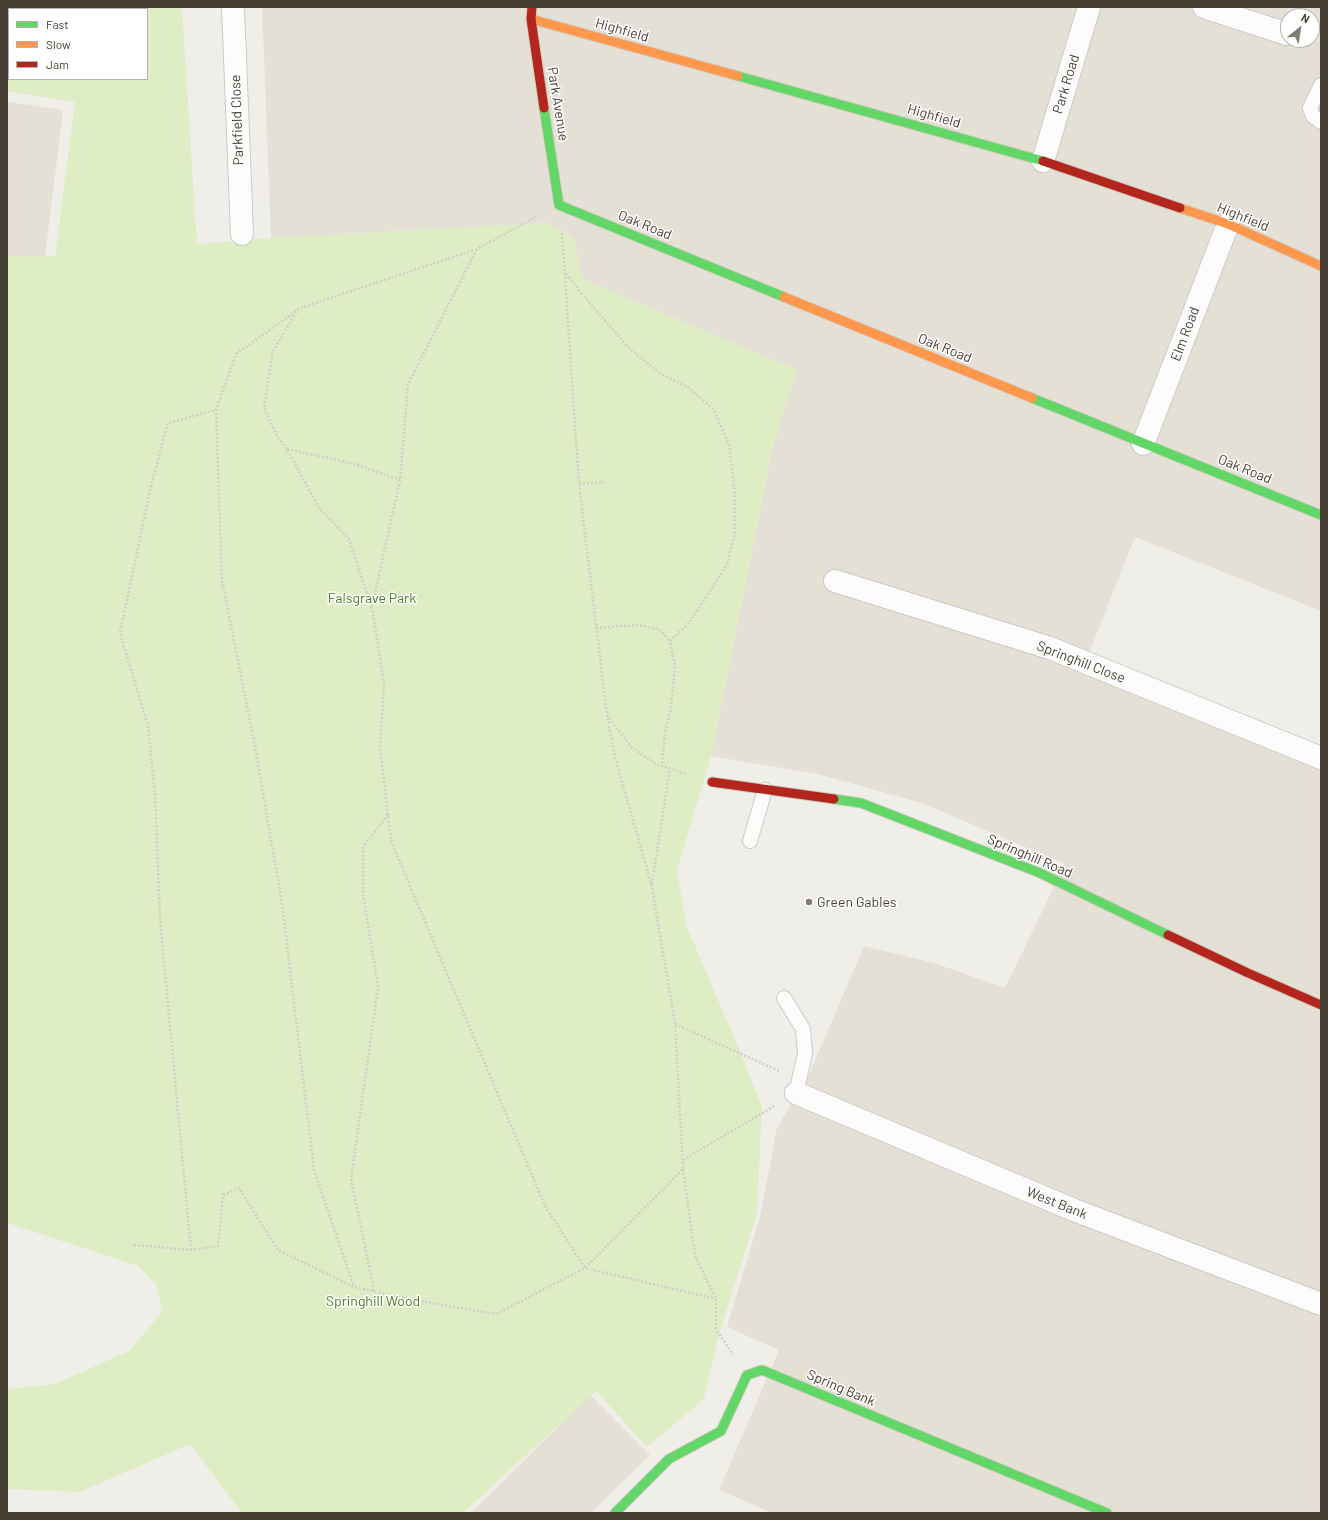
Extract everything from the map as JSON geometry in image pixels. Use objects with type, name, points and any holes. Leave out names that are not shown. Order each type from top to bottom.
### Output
[{"type":"street","name":"Parkfield Close","points":[[233,7],[242,234]]},
{"type":"street","name":"Park Avenue","points":[[532,7],[530,19],[559,205]]},
{"type":"street","name":"Park Road","points":[[1043,161],[1089,7]]},
{"type":"street","points":[[1204,7],[1280,32]]},
{"type":"street","name":"Highfield","points":[[530,19],[1043,161],[1228,224],[1321,266]]},
{"type":"street","name":"Oak Road","points":[[559,205],[1143,444],[1321,514]]},
{"type":"street","name":"Elm Road","points":[[1143,444],[1228,224]]},
{"type":"street","name":"Springhill Close","points":[[834,581],[1050,648],[1321,758]]},
{"type":"street","name":"Springhill Road","points":[[712,782],[861,803],[1040,873],[1248,973],[1321,1005]]},
{"type":"street","name":"West Bank","points":[[796,1093],[1074,1210],[1321,1304]]},
{"type":"street","name":"Spring Bank","points":[[747,1375],[762,1370],[1107,1513]]},
{"type":"street","points":[[615,1513],[670,1459],[721,1432],[747,1375]]},
{"type":"lane","points":[[1321,85],[1310,108],[1313,116],[1321,122]]},
{"type":"lane","points":[[750,841],[765,790]]},
{"type":"lane","points":[[784,998],[803,1029],[805,1054],[796,1093]]},
{"type":"path","points":[[354,1287],[314,1170],[282,902],[254,741],[222,581],[216,410],[236,354],[298,309],[477,249],[559,205],[565,274],[578,484],[607,715],[614,753],[652,887],[676,1024],[683,1160],[695,1256],[716,1299],[716,1329],[747,1375]]},
{"type":"path","points":[[372,609],[400,480],[408,384],[477,249]]},
{"type":"path","points":[[565,274],[630,349],[661,374],[689,388],[714,410],[729,445],[735,494],[735,533],[727,565],[689,624],[670,641]]},
{"type":"path","points":[[298,309],[273,351],[264,407],[278,438],[287,449],[319,508],[349,539],[372,609],[384,683],[380,747],[391,841],[545,1206],[585,1268],[716,1299]]},
{"type":"path","points":[[191,1250],[160,919],[155,795],[148,726],[120,633],[151,486],[168,423],[216,410]]},
{"type":"path","points":[[287,449],[355,464],[400,480]]},
{"type":"path","points":[[578,484],[604,482]]},
{"type":"path","points":[[596,628],[636,625],[659,629],[670,641],[675,667],[671,708],[665,732],[662,766]]},
{"type":"path","points":[[607,715],[632,748],[656,764],[712,782]]},
{"type":"path","points":[[652,887],[670,768]]},
{"type":"path","points":[[374,1291],[351,1179],[378,987],[363,894],[363,848],[388,815]]},
{"type":"path","points":[[676,1024],[782,1072],[796,1093],[683,1160]]},
{"type":"path","points":[[134,1245],[191,1250],[218,1246],[223,1195],[239,1188],[278,1250],[354,1287],[496,1314],[585,1268],[684,1169]]},
{"type":"shaded area","points":[[262,7],[1321,7],[1321,611],[1135,537],[1081,673],[1321,769],[1321,1513],[772,1513],[719,1490],[779,1350],[727,1327],[760,1217],[777,1128],[811,1070],[864,946],[934,963],[1005,988],[1065,864],[922,803],[818,774],[711,756],[773,445],[796,370],[582,279],[574,238],[547,223],[271,238]]},
{"type":"shaded area","points":[[7,102],[63,110],[45,257],[7,257]]},
{"type":"shaded area","points":[[590,1395],[650,1455],[591,1513],[471,1513]]},
{"type":"green space","name":"Falsgrave Park","points":[[7,7],[182,7],[197,244],[271,238],[547,223],[574,238],[582,279],[797,370],[773,445],[711,756],[677,870],[686,925],[762,1107],[757,1214],[720,1331],[704,1399],[647,1447],[596,1391],[463,1513],[242,1513],[190,1444],[80,1492],[7,1489],[7,1389],[55,1384],[129,1351],[162,1312],[157,1286],[138,1266],[7,1223],[7,257],[55,256],[75,102],[7,91]]},
{"type":"traffic: fast","points":[[738,76],[1043,161]]},
{"type":"traffic: fast","points":[[544,108],[559,205],[784,297]]},
{"type":"traffic: fast","points":[[1032,398],[1321,515]]},
{"type":"traffic: fast","points":[[834,799],[861,803],[1040,873],[1168,935]]},
{"type":"traffic: fast","points":[[615,1513],[669,1459],[721,1431],[747,1375],[762,1370],[1107,1513]]},
{"type":"traffic: slow","points":[[531,19],[738,76]]},
{"type":"traffic: slow","points":[[1180,208],[1228,224],[1321,266]]},
{"type":"traffic: slow","points":[[784,297],[1032,398]]},
{"type":"traffic: jam","points":[[532,7],[531,19],[544,108]]},
{"type":"traffic: jam","points":[[1043,161],[1180,208]]},
{"type":"traffic: jam","points":[[712,782],[834,799]]},
{"type":"traffic: jam","points":[[1168,935],[1248,973],[1321,1005]]},
{"type":"place","name":"Green Gables","points":[[809,902]]},
{"type":"park label","name":"Springhill Wood","points":[[373,1301]]}]
